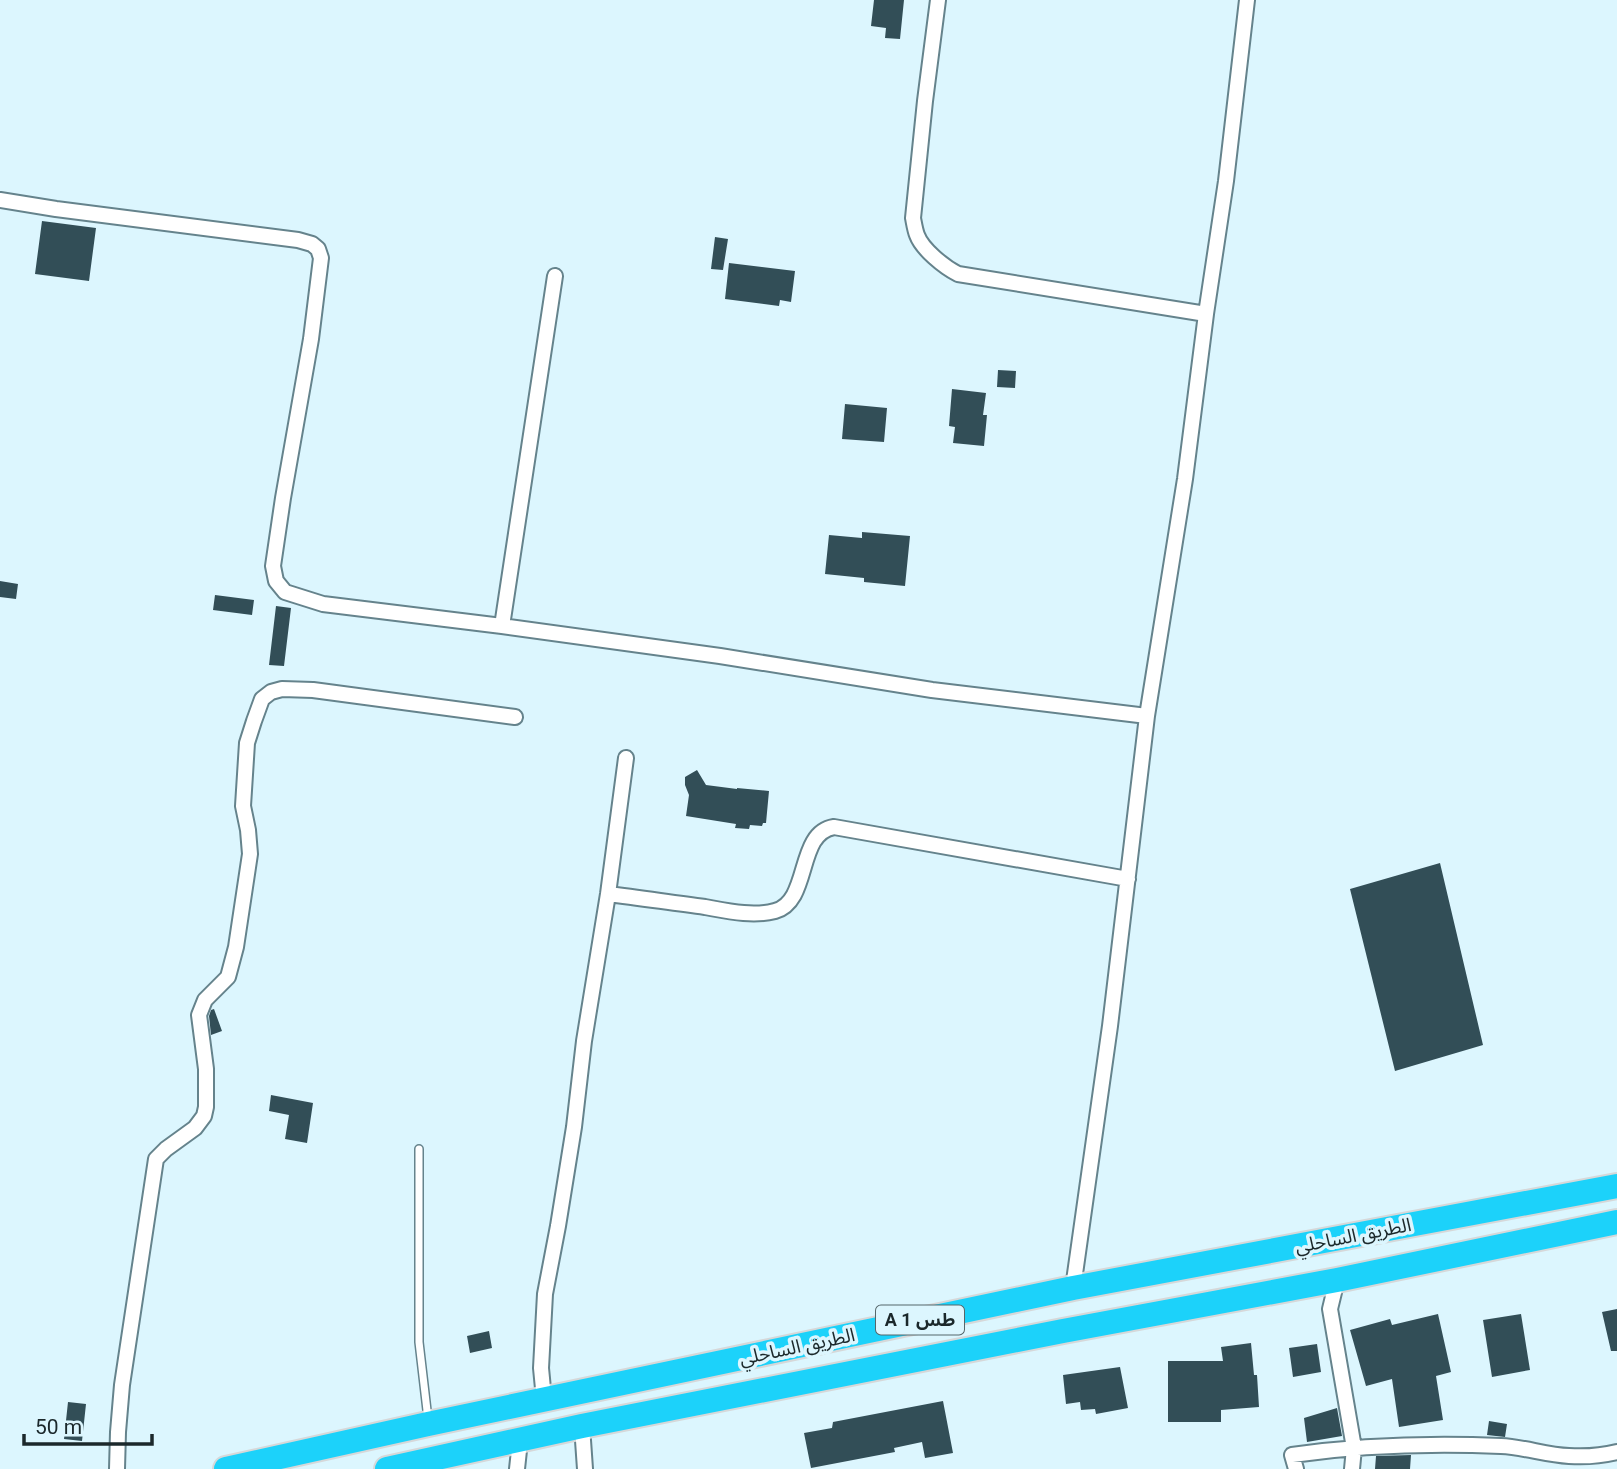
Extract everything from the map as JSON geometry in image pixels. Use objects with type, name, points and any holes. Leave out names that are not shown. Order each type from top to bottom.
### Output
[{"type":"highway","name":"الطريق الساحلي","points":[[226,1469],[1073,1288],[1617,1186]]},
{"type":"highway","name":"الطريق الساحلي","points":[[387,1469],[582,1426],[1337,1280],[1617,1222]]},
{"type":"street","points":[[938,0],[914,218],[917,236],[923,245],[938,261],[958,274],[1206,314]]},
{"type":"street","points":[[1073,1288],[1110,1026],[1147,716],[1185,479],[1226,181],[1247,0]]},
{"type":"street","points":[[0,200],[299,240],[318,248],[321,258],[319,283],[273,566],[276,581],[285,592],[323,604],[719,656],[932,690],[1147,716]]},
{"type":"street","points":[[502,626],[555,276]]},
{"type":"street","points":[[117,1469],[122,1385],[156,1158],[195,1128],[204,1116],[206,1107],[206,1069],[199,1015],[205,1000],[228,977],[236,947],[250,854],[243,806],[247,743],[262,699],[271,692],[282,689],[313,690],[514,717]]},
{"type":"street","points":[[544,1399],[541,1356],[545,1294],[574,1128],[584,1041],[608,894],[626,758]]},
{"type":"street","points":[[608,894],[739,912],[777,911],[789,904],[813,842],[825,830],[834,827],[1128,879]]},
{"type":"street","points":[[1337,1280],[1330,1309],[1354,1448],[1352,1469]]},
{"type":"street","points":[[582,1426],[585,1469]]},
{"type":"street","points":[[517,1469],[520,1441]]},
{"type":"street","points":[[1296,1469],[1292,1455],[1399,1444],[1511,1447],[1568,1457],[1617,1452]]},
{"type":"lane","points":[[419,1149],[419,1342],[428,1424]]},
{"type":"building","points":[[874,0],[904,0],[900,39],[885,38],[886,28],[871,26]]},
{"type":"building","points":[[42,221],[96,228],[89,281],[35,274]]},
{"type":"building","points":[[715,237],[728,239],[723,270],[711,269]]},
{"type":"building","points":[[729,263],[795,271],[791,302],[780,300],[779,306],[725,299]]},
{"type":"building","points":[[998,370],[1016,371],[1015,388],[997,387]]},
{"type":"building","points":[[952,389],[986,393],[983,415],[987,415],[984,446],[953,443],[955,427],[949,426]]},
{"type":"building","points":[[845,404],[887,408],[884,442],[842,439]]},
{"type":"building","points":[[862,532],[910,536],[905,586],[864,582],[864,578],[825,574],[829,535],[862,538]]},
{"type":"building","points":[[0,581],[18,584],[16,599],[0,597]]},
{"type":"building","points":[[215,595],[254,600],[252,615],[213,610]]},
{"type":"building","points":[[276,606],[291,608],[284,666],[269,665]]},
{"type":"building","points":[[697,770],[706,785],[769,791],[766,823],[762,826],[750,825],[749,829],[735,828],[736,824],[686,816],[689,795],[685,777]]},
{"type":"building","points":[[1440,863],[1483,1045],[1395,1071],[1350,889]]},
{"type":"building","points":[[214,1009],[222,1031],[211,1035],[209,1016]]},
{"type":"building","points":[[271,1095],[313,1103],[307,1143],[285,1139],[289,1115],[269,1111]]},
{"type":"building","points":[[1617,1309],[1617,1351],[1611,1351],[1602,1312]]},
{"type":"building","points":[[1438,1314],[1451,1372],[1436,1376],[1443,1420],[1399,1427],[1392,1379],[1366,1386],[1350,1330],[1390,1319],[1392,1325]]},
{"type":"building","points":[[1521,1314],[1530,1370],[1492,1377],[1483,1320]]},
{"type":"building","points":[[489,1331],[492,1348],[470,1353],[467,1336]]},
{"type":"building","points":[[1251,1343],[1259,1407],[1221,1410],[1221,1422],[1168,1422],[1168,1361],[1223,1361],[1221,1347]]},
{"type":"building","points":[[1317,1344],[1321,1372],[1293,1377],[1289,1348]]},
{"type":"building","points":[[1120,1367],[1128,1408],[1096,1414],[1095,1409],[1081,1410],[1080,1402],[1066,1404],[1063,1375]]},
{"type":"building","points":[[943,1401],[953,1453],[925,1458],[922,1442],[894,1448],[895,1452],[811,1468],[804,1433],[832,1428],[833,1422]]},
{"type":"building","points":[[68,1402],[86,1404],[82,1441],[64,1439]]},
{"type":"building","points":[[1337,1408],[1342,1436],[1307,1442],[1304,1418]]},
{"type":"building","points":[[1489,1421],[1507,1424],[1505,1437],[1487,1435]]},
{"type":"building","points":[[1411,1455],[1410,1469],[1375,1469],[1376,1456]]}]
